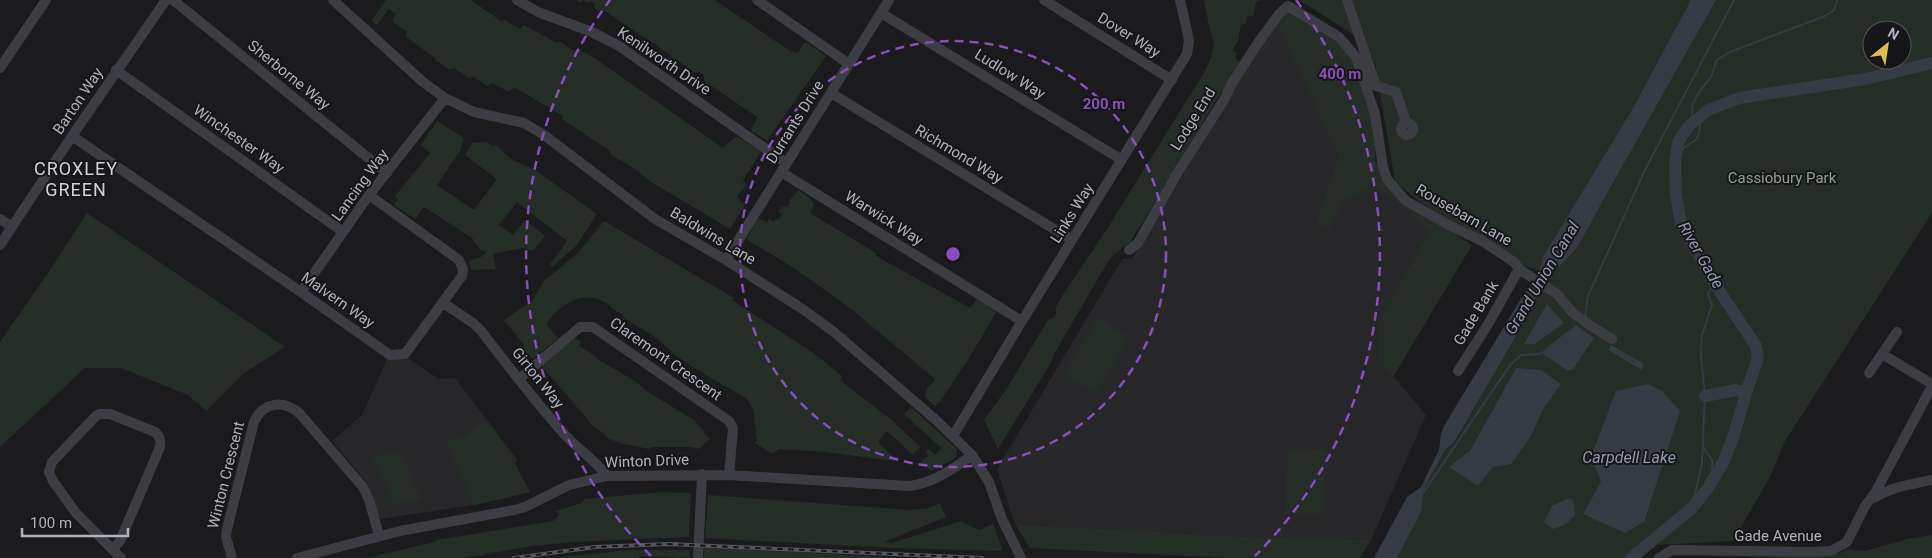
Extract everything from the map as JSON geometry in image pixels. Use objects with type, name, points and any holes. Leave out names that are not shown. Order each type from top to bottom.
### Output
[{"type":"street","points":[[0,68],[46,0]]},
{"type":"street","name":"Barton Way","points":[[0,245],[116,70],[166,0]]},
{"type":"street","name":"Sherborne Way","points":[[173,0],[387,172]]},
{"type":"street","name":"Baldwins Lane","points":[[332,0],[423,82],[445,98],[474,112],[524,123],[655,219],[726,260],[804,310],[870,361],[972,455],[989,482],[1002,519],[1021,558]]},
{"type":"street","name":"Kenilworth Drive","points":[[517,0],[538,12],[592,32],[620,46],[783,168]]},
{"type":"street","points":[[758,0],[849,64]]},
{"type":"street","name":"Durrants Drive","points":[[726,260],[889,0]]},
{"type":"street","name":"Dover Way","points":[[1044,0],[1172,80]]},
{"type":"street","name":"Links Way","points":[[953,436],[1022,320],[1187,54],[1189,40],[1180,0]]},
{"type":"street","points":[[1347,0],[1376,86],[1396,92],[1406,122]]},
{"type":"street","name":"Rousebarn Lane","points":[[1287,3],[1339,37],[1356,57],[1374,114],[1386,179],[1406,201],[1449,226],[1482,241],[1514,262],[1524,272],[1557,294],[1572,312],[1612,339]]},
{"type":"street","name":"Lodge End","points":[[1129,250],[1138,243],[1178,172],[1224,100],[1231,85],[1287,3]]},
{"type":"street","name":"Ludlow Way","points":[[881,12],[1122,160]]},
{"type":"street","name":"Winchester Way","points":[[116,70],[343,232]]},
{"type":"street","name":"Richmond Way","points":[[831,93],[1072,240]]},
{"type":"street","name":"Lancing Way","points":[[301,292],[369,195],[445,98]]},
{"type":"street","name":"Malvern Way","points":[[72,136],[390,355],[405,354],[462,276],[463,269],[459,260],[369,195]]},
{"type":"street","name":"Warwick Way","points":[[783,168],[1022,320]]},
{"type":"street","points":[[0,219],[12,227]]},
{"type":"street","name":"Gade Bank","points":[[1458,371],[1524,272]]},
{"type":"street","name":"Girton Way","points":[[443,303],[482,332],[566,435],[584,454],[598,465],[606,476]]},
{"type":"street","name":"Claremont Crescent","points":[[519,379],[580,327],[593,327],[728,421],[733,428],[728,475]]},
{"type":"street","points":[[1869,373],[1897,332]]},
{"type":"street","points":[[1882,354],[1932,385]]},
{"type":"street","name":"Gade Avenue","points":[[1658,558],[1672,550],[1831,551],[1847,542],[1932,385]]},
{"type":"street","name":"Winton Crescent","points":[[232,558],[226,530],[254,422],[263,409],[280,403],[291,406],[300,414],[363,487],[369,500],[379,536]]},
{"type":"street","points":[[113,549],[123,535],[161,441],[159,435],[155,432],[106,413],[96,416],[52,462],[49,472],[53,481],[76,513],[121,558]]},
{"type":"street","name":"Winton Drive","points":[[297,558],[424,525],[514,510],[525,507],[569,486],[606,476],[702,474],[909,486],[925,483],[972,455]]},
{"type":"street","points":[[1886,472],[1897,487]]},
{"type":"street","points":[[698,558],[702,474]]},
{"type":"street","points":[[1871,500],[1883,492],[1897,487],[1932,480]]},
{"type":"shaded area","points":[[1287,11],[1376,139],[1375,160],[1381,172],[1401,192],[1430,210],[1430,229],[1377,324],[1378,358],[1426,415],[1371,540],[1249,537],[1015,524],[997,469],[1118,266],[1123,259],[1132,259],[1262,43]]},
{"type":"shaded area","points":[[406,357],[439,379],[455,378],[517,460],[515,464],[530,492],[474,505],[380,519],[375,517],[368,484],[332,441],[362,415],[387,359]]},
{"type":"green space","points":[[386,0],[471,0],[501,21],[505,20],[520,29],[524,25],[557,43],[560,42],[575,51],[578,49],[596,59],[723,148],[736,136],[761,152],[743,179],[746,185],[737,197],[745,205],[730,229],[648,180],[634,168],[611,155],[610,151],[562,119],[563,116],[514,87],[509,92],[492,83],[488,86],[473,77],[469,78],[454,68],[450,70],[405,36],[407,32],[392,21],[396,14],[389,9],[377,25],[371,21]]},
{"type":"green space","points":[[583,0],[715,0],[790,51],[798,53],[805,42],[826,56],[767,141],[751,130],[757,117],[704,81],[704,75],[698,71],[696,73],[674,58],[672,61],[669,59],[671,55],[603,10],[602,12],[594,8],[596,4]]},
{"type":"green space","points":[[1204,0],[1260,0],[1256,2],[1254,15],[1247,17],[1246,24],[1241,24],[1238,41],[1233,50],[1237,54],[1235,58],[1240,62],[1224,92],[1222,91],[1131,241],[1110,258],[1053,356],[1052,361],[998,449],[984,420],[1007,388],[1048,320],[1053,318],[1056,313],[1056,307],[1064,293],[1107,229],[1205,71],[1212,55],[1214,42]]},
{"type":"green space","name":"Cassiobury Park","points":[[1299,0],[1932,0],[1932,213],[1785,441],[1769,479],[1733,541],[1657,545],[1641,558],[1396,558],[1418,515],[1424,489],[1445,450],[1455,441],[1534,305],[1543,281],[1536,270],[1514,262],[1418,201],[1395,181],[1375,63],[1363,61],[1356,36]]},
{"type":"green space","points":[[1287,11],[1318,19],[1354,62],[1373,119],[1376,139],[1375,160],[1381,172],[1423,213],[1472,245],[1393,377],[1378,358],[1377,324],[1430,229],[1376,185],[1344,199],[1329,229],[1316,224],[1339,157],[1278,25]]},
{"type":"green space","points":[[437,121],[464,138],[460,151],[437,185],[474,210],[497,179],[465,155],[472,143],[487,142],[493,146],[496,145],[511,159],[535,170],[597,214],[576,246],[552,267],[550,264],[567,241],[517,202],[499,225],[513,235],[525,220],[545,236],[533,251],[523,248],[493,254],[496,269],[471,270],[469,261],[486,253],[483,250],[481,251],[472,238],[424,207],[415,219],[394,205],[398,199],[395,196],[430,153],[421,145]]},
{"type":"green space","points":[[798,190],[810,198],[814,205],[810,213],[876,253],[876,256],[970,308],[977,299],[997,311],[969,358],[935,406],[925,397],[926,390],[935,379],[851,309],[794,268],[746,239],[758,218],[767,222],[769,219],[774,222],[776,219],[778,220],[782,214],[778,212],[782,207],[788,206],[789,201]]},
{"type":"green space","points":[[87,213],[285,347],[244,373],[206,411],[188,395],[121,368],[85,368],[0,447],[0,342]]},
{"type":"green space","points":[[604,221],[734,298],[732,300],[815,354],[842,376],[841,381],[893,421],[920,447],[913,455],[887,431],[878,442],[896,459],[894,461],[825,452],[779,449],[772,454],[755,443],[757,440],[753,409],[747,399],[675,355],[658,339],[624,318],[623,315],[611,308],[611,306],[592,298],[583,298],[567,303],[553,316],[546,324],[558,338],[533,359],[523,349],[524,345],[504,320],[532,301],[544,281],[578,253]]},
{"type":"green space","points":[[1098,318],[1129,337],[1096,393],[1064,374]]},
{"type":"green space","points":[[573,337],[581,342],[579,346],[597,357],[597,359],[635,381],[648,392],[694,420],[710,439],[699,449],[692,447],[651,447],[649,449],[619,443],[606,437],[605,434],[593,426],[541,365]]},
{"type":"green space","points":[[911,407],[957,449],[956,458],[931,471],[921,462],[928,455],[926,452],[929,449],[935,455],[941,448],[904,414]]},
{"type":"green space","points":[[486,419],[517,460],[515,464],[530,492],[474,505],[446,441],[466,435]]},
{"type":"green space","points":[[1288,449],[1326,450],[1323,515],[1285,514]]},
{"type":"green space","points":[[400,452],[423,500],[394,504],[373,456]]},
{"type":"green space","points":[[662,492],[691,493],[689,537],[573,542],[532,546],[464,558],[367,558],[437,540],[553,521],[559,515],[556,511],[582,503],[584,499]]},
{"type":"green space","points":[[708,495],[909,510],[928,508],[940,503],[946,517],[884,542],[892,543],[961,521],[979,530],[993,524],[1003,551],[892,548],[705,538]]},
{"type":"green space","points":[[1015,524],[1249,537],[1371,540],[1360,558],[1226,558],[1030,548]]},
{"type":"green space","points":[[1932,535],[1932,558],[1740,558],[1841,553],[1846,549],[1865,551],[1907,539]]},
{"type":"green space","points":[[703,547],[902,558],[704,558]]},
{"type":"green space","points":[[628,550],[689,550],[690,558],[640,556],[639,558],[553,558]]},
{"type":"water","name":"Grand Union Canal","points":[[1691,0],[1716,0],[1577,248],[1562,264],[1548,273],[1537,294],[1534,305],[1455,441],[1445,450],[1424,489],[1421,512],[1397,558],[1374,558],[1407,497],[1421,487],[1439,450],[1444,426],[1522,297],[1538,274],[1543,257],[1632,110]]},
{"type":"water","points":[[1547,304],[1564,323],[1535,344],[1524,344]]},
{"type":"water","points":[[1576,325],[1594,338],[1573,369],[1568,371],[1543,354]]},
{"type":"water","points":[[1611,345],[1644,364],[1642,370],[1608,350]]},
{"type":"water","points":[[1516,368],[1541,370],[1561,384],[1542,411],[1531,436],[1511,464],[1493,467],[1478,486],[1449,467],[1470,451]]},
{"type":"water","name":"Carpdell Lake","points":[[1648,384],[1662,391],[1680,411],[1644,522],[1625,533],[1583,514],[1601,482],[1591,457],[1616,391]]},
{"type":"water","points":[[1569,498],[1574,501],[1575,515],[1566,524],[1553,529],[1544,522],[1552,506]]},
{"type":"waterway","points":[[1585,318],[1588,296],[1645,170],[1734,0]]},
{"type":"waterway","points":[[1693,122],[1692,105],[1701,89],[1711,77],[1717,60],[1730,52],[1825,16],[1834,10],[1837,0]]},
{"type":"waterway","name":"River Gade","points":[[1631,558],[1692,508],[1708,488],[1723,463],[1733,438],[1758,358],[1756,346],[1720,292],[1681,224],[1676,195],[1675,164],[1678,142],[1688,127],[1708,110],[1739,98],[1865,79],[1932,63]]},
{"type":"waterway","points":[[1676,156],[1697,139],[1700,128],[1699,117]]},
{"type":"waterway","points":[[1692,508],[1702,463],[1705,396],[1701,354],[1702,335],[1712,305],[1708,294],[1714,282]]},
{"type":"waterway","points":[[1423,493],[1510,365],[1521,355],[1541,354],[1568,332]]},
{"type":"waterway","points":[[1705,396],[1736,390],[1746,393]]},
{"type":"waterway","points":[[1703,447],[1712,460],[1713,479]]},
{"type":"railway","points":[[514,558],[595,547],[668,544],[982,558]]},
{"type":"district","name":"CROXLEY GREEN","points":[[76,178]]}]
